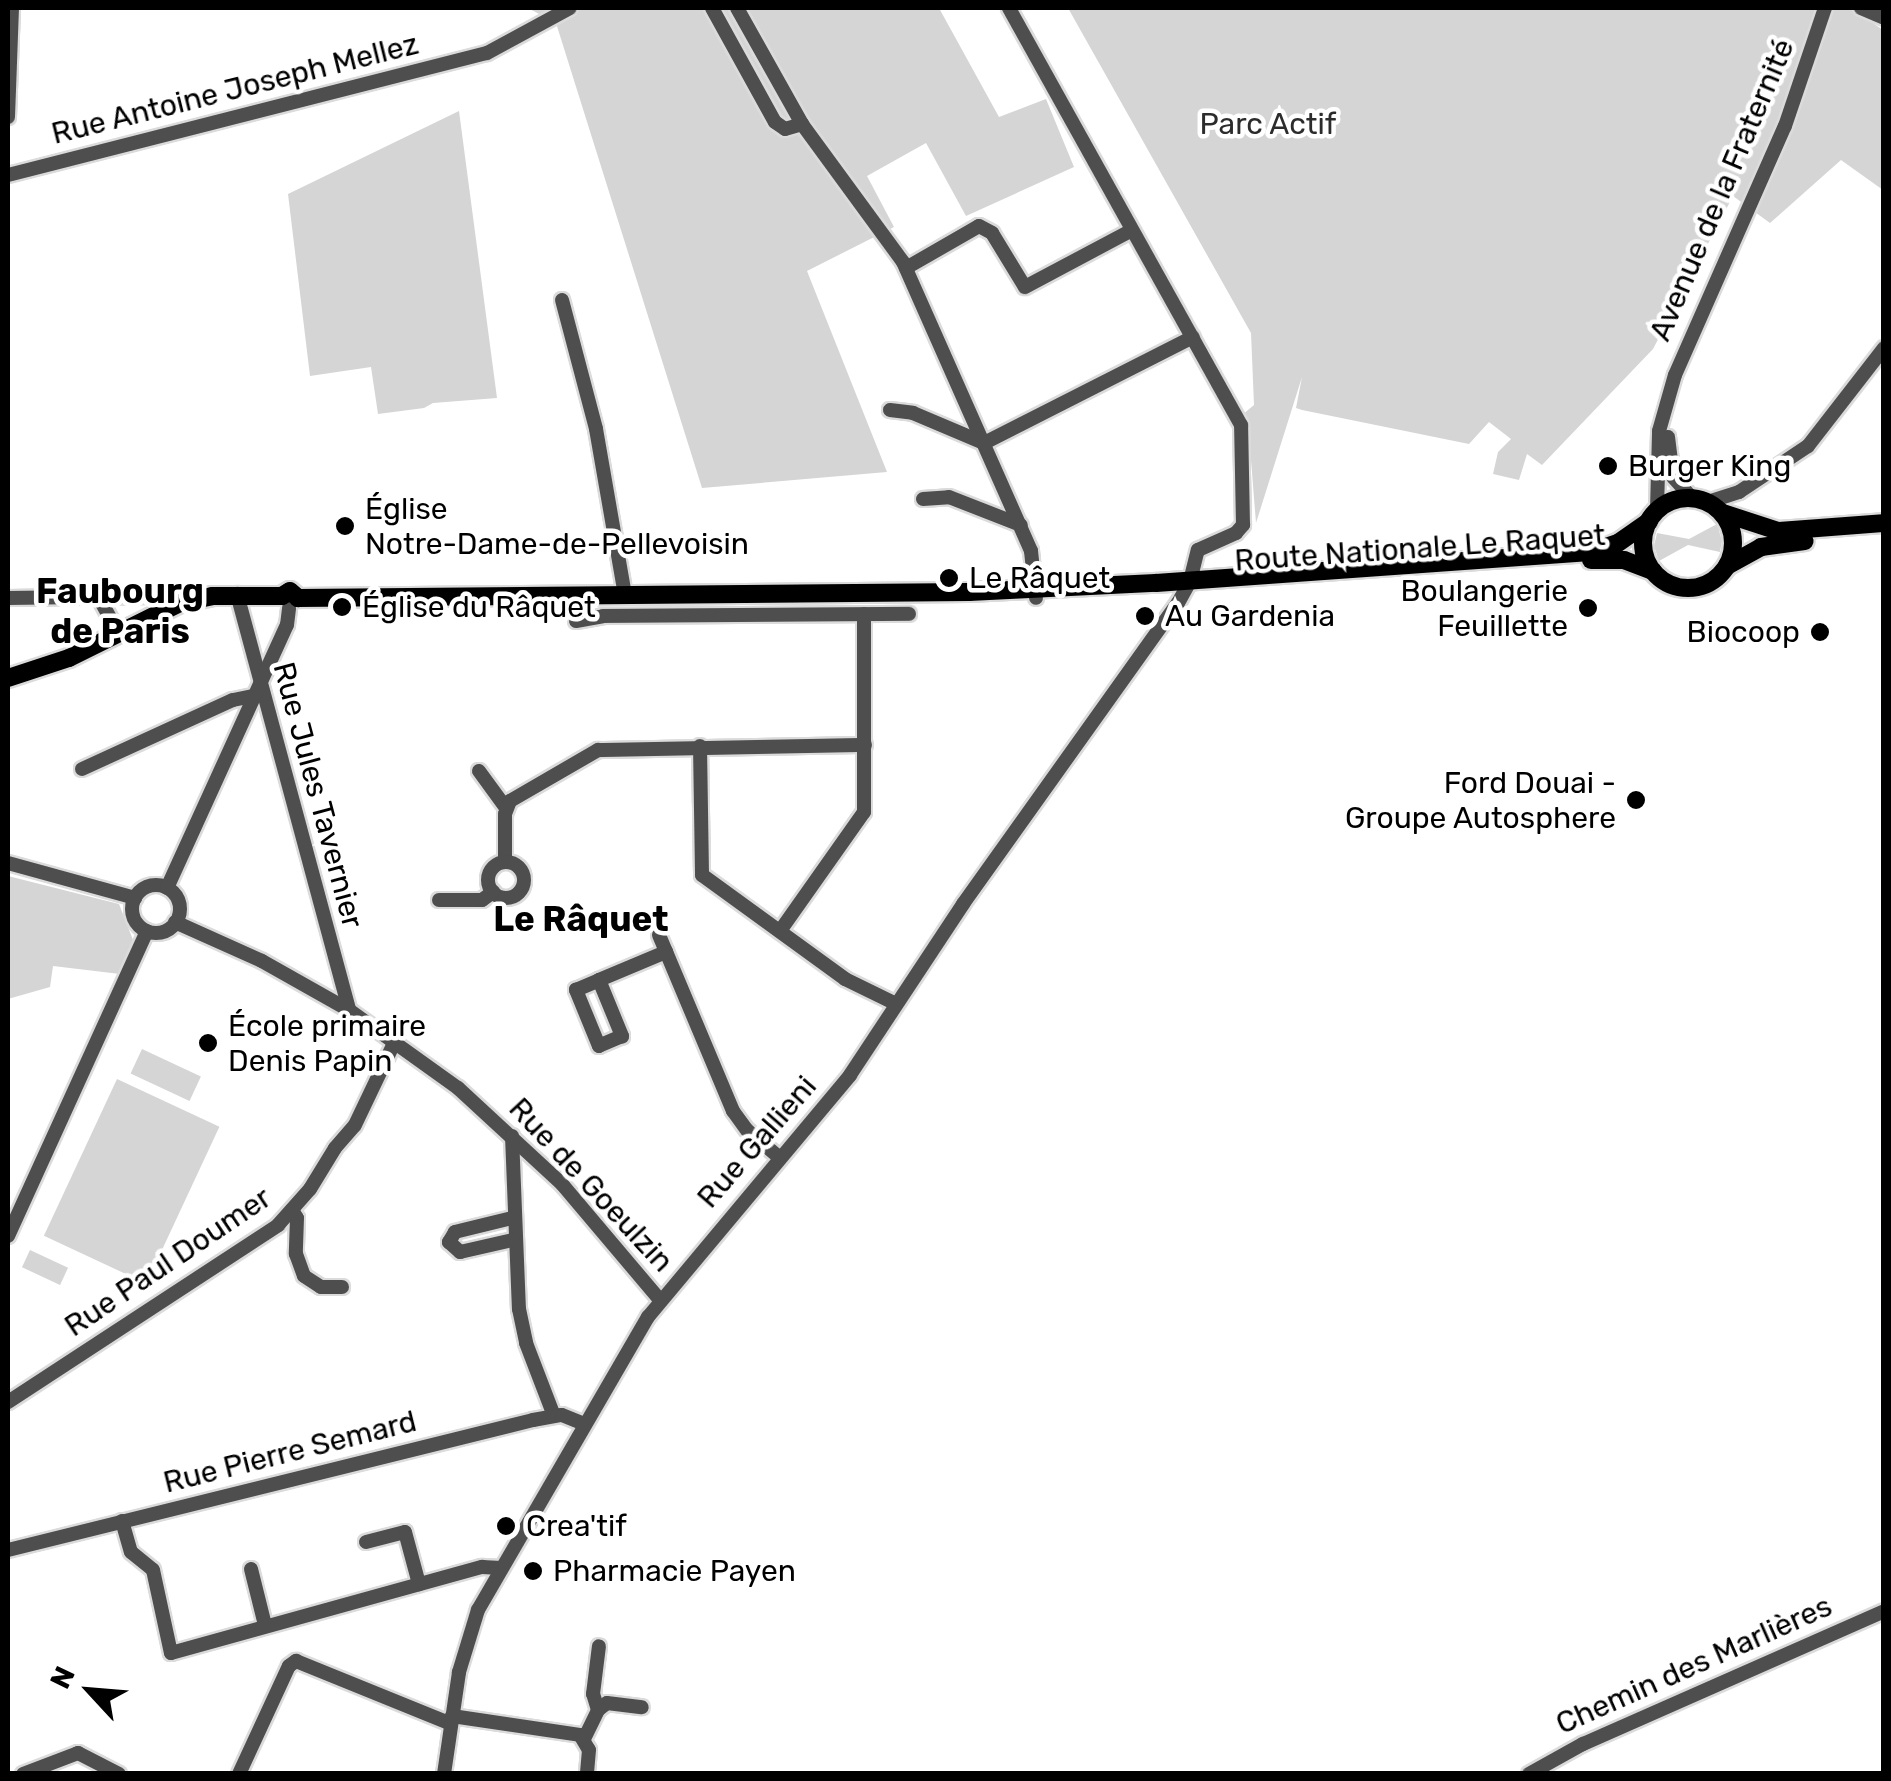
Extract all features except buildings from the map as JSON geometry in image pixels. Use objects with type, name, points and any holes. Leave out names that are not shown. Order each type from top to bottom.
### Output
[{"type":"main road","points":[[1884,523],[1778,531],[1746,524],[1707,504],[1671,501],[1653,516],[1643,547],[1653,571],[1671,584],[1692,588],[1710,582],[1726,566],[1766,545],[1884,534]]},
{"type":"main road","points":[[1707,504],[1732,538],[1726,566]]},
{"type":"main road","name":"Route Nationale Le Raquet","points":[[1188,589],[1239,579],[1590,552],[1618,543],[1653,516]]},
{"type":"main road","name":"Route Nationale Le Raquet","points":[[1188,589],[1374,582],[1602,560],[1632,562],[1653,571]]},
{"type":"main road","points":[[8,678],[68,658],[180,602],[236,594],[290,601],[1188,589]]},
{"type":"street","points":[[8,117],[12,8]]},
{"type":"street","name":"Rue Antoine Joseph Mellez","points":[[8,175],[475,56],[570,8]]},
{"type":"street","points":[[712,8],[772,118],[785,129],[802,124]]},
{"type":"street","points":[[736,8],[802,124],[906,268],[1021,525],[1035,562],[1036,592]]},
{"type":"street","points":[[984,444],[1192,337],[1009,8]]},
{"type":"street","name":"Avenue de la Fraternité","points":[[1653,516],[1659,431],[1670,394],[1689,339],[1785,126],[1826,8]]},
{"type":"street","points":[[1862,8],[1884,18]]},
{"type":"street","points":[[906,268],[974,226],[988,229],[1025,287],[1132,230]]},
{"type":"street","points":[[562,300],[596,429],[625,595]]},
{"type":"street","name":"Rue Gallieni","points":[[444,1774],[469,1633],[500,1568],[660,1300],[845,1082],[1188,589],[1198,550],[1236,533],[1243,525],[1245,446],[1239,421],[1192,337]]},
{"type":"street","points":[[1707,504],[1739,492],[1808,446],[1884,348]]},
{"type":"street","name":"Avenue de la Fraternité","points":[[1670,394],[1671,470],[1679,487],[1707,504]]},
{"type":"street","points":[[890,410],[914,413],[984,444]]},
{"type":"street","points":[[923,499],[949,497],[1021,525]]},
{"type":"street","name":"Rue Jules Tavernier","points":[[236,594],[257,690],[349,1010]]},
{"type":"street","points":[[98,596],[119,634]]},
{"type":"street","points":[[8,598],[153,596]]},
{"type":"street","points":[[167,888],[288,622],[290,601]]},
{"type":"street","points":[[780,931],[863,815],[864,614]]},
{"type":"street","points":[[576,621],[604,616],[909,614]]},
{"type":"street","points":[[82,770],[257,690]]},
{"type":"street","points":[[506,808],[514,798],[598,750],[865,745]]},
{"type":"street","points":[[700,746],[701,872],[845,979],[896,1004]]},
{"type":"street","points":[[479,771],[506,808],[505,862]]},
{"type":"street","points":[[493,892],[509,897],[522,887],[520,870],[505,862]]},
{"type":"street","points":[[493,892],[490,873],[505,862]]},
{"type":"street","points":[[8,863],[134,898]]},
{"type":"street","points":[[149,886],[167,888],[178,903],[175,922],[162,931],[147,930],[134,917],[134,898],[149,886]]},
{"type":"street","points":[[438,900],[482,900],[493,892]]},
{"type":"street","name":"Rue de Goeulzin","points":[[175,922],[262,961],[395,1041],[512,1136],[570,1193],[660,1300]]},
{"type":"street","points":[[8,1236],[147,930]]},
{"type":"street","points":[[659,935],[733,1111],[746,1130],[780,1158]]},
{"type":"street","points":[[599,980],[666,952]]},
{"type":"street","name":"Rue Paul Doumer","points":[[8,1402],[260,1239],[292,1210],[359,1119],[395,1041]]},
{"type":"street","points":[[512,1136],[513,1240],[524,1332],[554,1416]]},
{"type":"street","points":[[292,1210],[297,1218],[297,1259],[304,1276],[321,1287],[342,1287]]},
{"type":"street","points":[[512,1218],[459,1230],[449,1242],[460,1252],[513,1240]]},
{"type":"street","name":"Rue Pierre Semard","points":[[8,1550],[554,1416],[584,1424]]},
{"type":"street","points":[[122,1522],[132,1552],[154,1570],[171,1653],[482,1567],[500,1568]]},
{"type":"street","points":[[366,1542],[405,1532],[419,1584]]},
{"type":"street","points":[[251,1569],[265,1626]]},
{"type":"street","name":"Chemin des Marlières","points":[[1529,1774],[1583,1744],[1884,1611]]},
{"type":"street","points":[[598,1710],[594,1694],[600,1646]]},
{"type":"street","points":[[239,1774],[289,1666],[296,1660],[452,1720],[574,1732],[584,1739],[589,1750],[587,1774]]},
{"type":"street","points":[[584,1739],[598,1710],[607,1703],[642,1708]]},
{"type":"street","points":[[23,1774],[78,1753],[110,1772]]},
{"type":"green space","points":[[528,8],[939,8],[999,117],[1046,99],[1074,167],[966,216],[926,143],[867,176],[894,227],[807,271],[887,472],[702,488],[556,23]]},
{"type":"green space","name":"Parc Actif","points":[[1068,8],[1851,8],[1883,30],[1883,190],[1841,160],[1770,223],[1733,196],[1653,349],[1542,465],[1527,454],[1519,480],[1493,474],[1498,452],[1511,439],[1489,422],[1469,444],[1302,410],[1296,408],[1302,377],[1256,523],[1249,435],[1242,415],[1254,405],[1251,333]]},
{"type":"green space","points":[[459,111],[497,398],[433,403],[424,408],[378,414],[371,367],[310,376],[288,194]]},
{"type":"green space","points":[[1717,524],[1722,541],[1720,552],[1688,545],[1659,561],[1654,546],[1657,533],[1689,539]]},
{"type":"green space","points":[[8,876],[119,904],[135,945],[120,974],[53,966],[50,987],[8,999]]},
{"type":"green space","points":[[142,1049],[201,1076],[189,1101],[131,1073]]},
{"type":"green space","points":[[117,1079],[219,1127],[146,1284],[44,1236]]},
{"type":"green space","points":[[30,1250],[68,1268],[60,1285],[22,1267]]},
{"type":"place","name":"Burger King","points":[[1608,466]]},
{"type":"place","name":"Église Notre-Dame-de-Pellevoisin","points":[[345,526]]},
{"type":"place","name":"Le Râquet","points":[[949,578]]},
{"type":"place","name":"Église du Râquet","points":[[342,607]]},
{"type":"place","name":"Boulangerie Feuillette","points":[[1588,608]]},
{"type":"place","name":"Au Gardenia","points":[[1145,616]]},
{"type":"place","name":"Biocoop","points":[[1820,632]]},
{"type":"place","name":"Ford Douai - Groupe Autosphere","points":[[1636,800]]},
{"type":"place","name":"École primaire Denis Papin","points":[[208,1043]]},
{"type":"place","name":"Crea'tif","points":[[506,1526]]},
{"type":"place","name":"Pharmacie Payen","points":[[533,1571]]},
{"type":"district","name":"Faubourg de Paris","points":[[120,611]]},
{"type":"district","name":"Le Râquet","points":[[581,919]]}]
